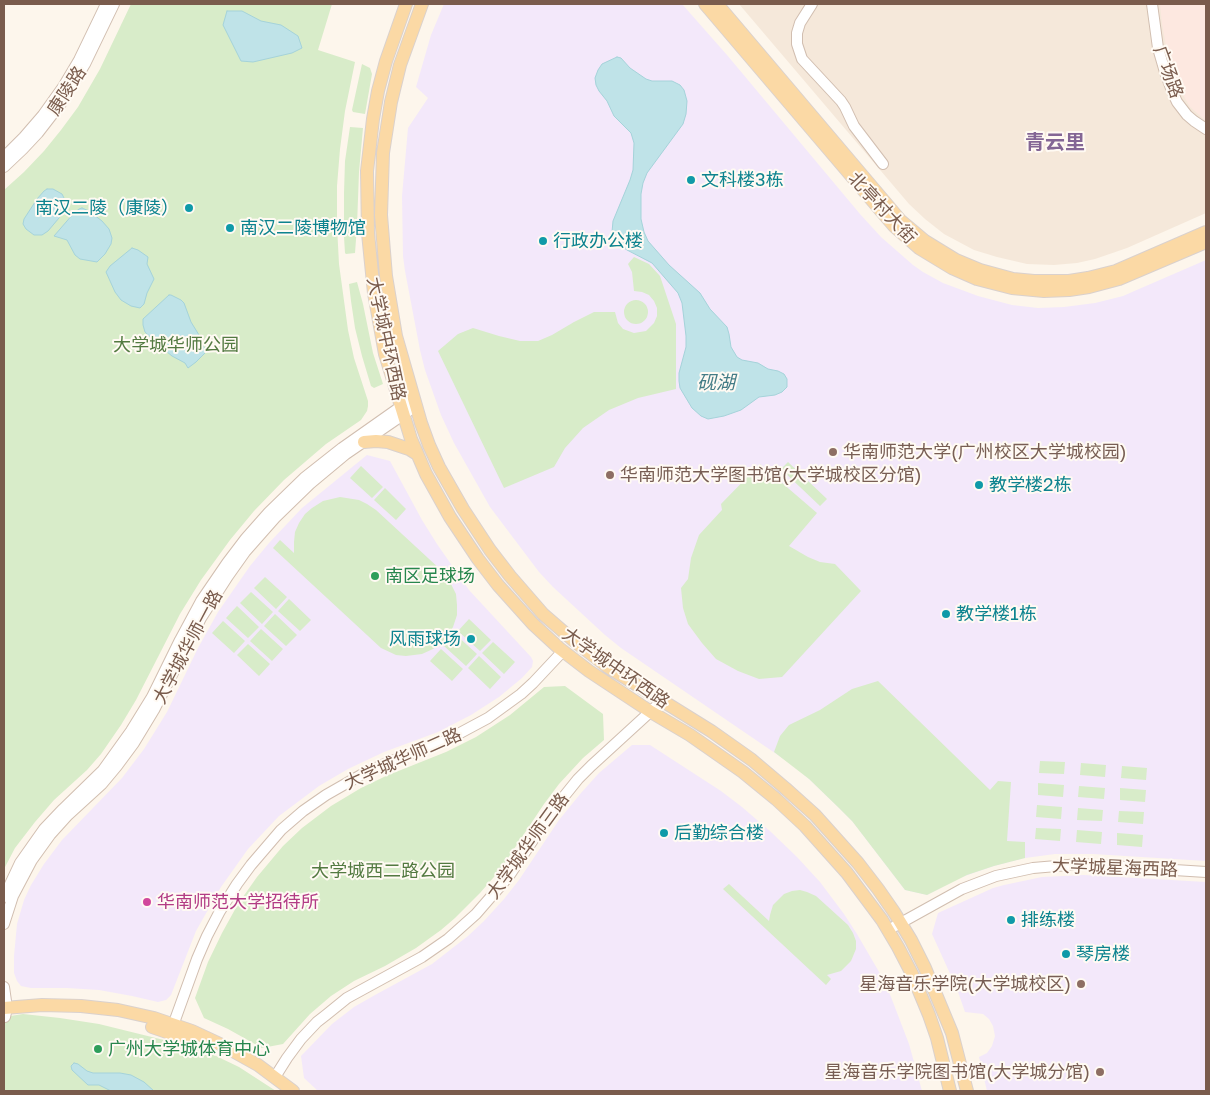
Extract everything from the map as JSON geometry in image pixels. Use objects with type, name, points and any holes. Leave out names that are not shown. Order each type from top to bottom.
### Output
[{"type":"main road","name":"大学城中环西路","points":[[406,4],[386,61],[378,91],[371,133],[367,171],[369,250],[376,309],[385,354],[402,411],[426,474],[446,510],[483,564],[518,609],[533,624],[563,651],[600,679],[651,712],[690,734],[764,788],[811,832],[860,888],[888,930],[912,974],[929,1015],[942,1056],[950,1091]]},
{"type":"main road","name":"大学城中环西路","points":[[422,4],[400,65],[392,94],[385,134],[382,188],[383,248],[390,307],[400,350],[414,402],[429,445],[443,474],[481,537],[510,576],[543,614],[608,667],[719,736],[773,777],[815,815],[854,858],[871,879],[900,922],[925,968],[947,1020],[967,1091]]},
{"type":"main road","name":"北亭村大街","points":[[705,4],[894,226],[936,260],[957,270],[986,282],[1012,288],[1038,291],[1069,290],[1119,280],[1206,242]]},
{"type":"main road","name":"北亭村大街","points":[[717,4],[900,220],[924,241],[956,260],[980,270],[1013,279],[1068,281],[1099,276],[1121,269],[1206,232]]},
{"type":"main road","points":[[364,442],[388,442],[403,446],[417,454]]},
{"type":"main road","points":[[860,888],[871,879]]},
{"type":"main road","points":[[5,1013],[42,1004],[87,1006],[146,1016],[226,1056],[280,1091]]},
{"type":"main road","points":[[172,1028],[207,1037],[253,1062],[293,1091]]},
{"type":"street","name":"康陵路","points":[[4,157],[43,115],[63,87],[106,4]]},
{"type":"street","name":"康陵路","points":[[4,167],[32,140],[62,102],[85,64],[114,4]]},
{"type":"street","points":[[812,4],[800,23],[797,33],[797,44],[802,59],[841,101],[854,126],[883,164]]},
{"type":"street","name":"广场路","points":[[1152,4],[1158,48],[1172,91],[1184,112],[1206,129]]},
{"type":"street","name":"大学城华师一路","points":[[4,924],[16,888],[41,847],[50,834],[68,815],[109,776],[138,736],[154,710],[197,624],[219,588],[266,527],[298,495],[339,460],[414,402]]},
{"type":"street","name":"大学城华师一路","points":[[4,897],[20,863],[44,829],[103,770],[132,732],[201,601],[246,538],[269,512],[304,478],[342,448],[402,411]]},
{"type":"street","name":"大学城华师二路","points":[[172,1028],[197,959],[220,911],[251,865],[287,824],[326,796],[361,775],[388,762],[447,740],[482,722],[522,694],[563,651]]},
{"type":"street","name":"大学城华师三路","points":[[275,1077],[301,1039],[326,1014],[348,998],[434,949],[463,927],[509,876],[552,810],[568,791],[591,766],[662,701]]},
{"type":"street","name":"大学城星海西路","points":[[888,930],[967,887],[996,876],[1033,868],[1080,864],[1206,872]]},
{"type":"street","points":[[4,987],[5,1013]]},
{"type":"shaded area","name":"华南师范大学(广州校区大学城校园)","points":[[444,4],[682,4],[881,237],[923,272],[943,283],[978,296],[1012,305],[1038,308],[1095,303],[1123,296],[1206,260],[1206,861],[1093,854],[1055,854],[1025,858],[994,866],[959,878],[927,895],[905,890],[852,821],[809,779],[791,764],[621,648],[539,572],[490,507],[454,443],[441,415],[420,350],[405,271],[402,196],[408,128],[428,98],[416,87],[431,35]]},
{"type":"shaded area","points":[[739,4],[1206,4],[1206,213],[1127,248],[1077,263],[1054,265],[1027,264],[974,250],[944,234],[909,204]]},
{"type":"shaded area","points":[[1160,4],[1206,4],[1206,121],[1190,107],[1178,86],[1166,46]]},
{"type":"shaded area","points":[[367,455],[390,461],[437,544],[469,590],[531,657],[533,661],[532,667],[499,697],[471,715],[438,732],[384,752],[348,769],[319,786],[279,816],[248,849],[221,887],[196,931],[171,995],[166,1000],[158,1002],[99,990],[21,986],[14,973],[17,924],[24,900],[44,864],[62,840],[122,778],[144,749],[167,712],[218,612],[250,566],[302,508]]},
{"type":"shaded area","points":[[632,745],[650,745],[721,791],[771,832],[820,882],[844,914],[882,977],[909,1044],[922,1091],[318,1091],[304,1078],[301,1056],[332,1024],[354,1007],[432,964],[484,921],[519,880],[559,820],[581,793],[599,773]]},
{"type":"shaded area","name":"星海音乐学院(大学城校区)","points":[[1084,875],[1206,882],[1206,1091],[987,1091],[979,1057],[987,1053],[992,1046],[995,1036],[993,1026],[983,1014],[965,1012],[957,989],[932,934],[938,913],[993,888],[1004,885],[1042,877]]},
{"type":"green space","name":"大学城华师公园","points":[[131,4],[332,4],[318,50],[355,62],[345,111],[340,149],[337,186],[337,226],[339,264],[348,330],[368,406],[361,420],[326,444],[284,480],[254,511],[230,540],[201,580],[180,614],[136,700],[121,725],[101,754],[87,770],[54,800],[35,822],[15,848],[4,869],[4,190],[44,151],[78,107],[100,69]]},
{"type":"green space","points":[[362,64],[370,68],[372,74],[365,114],[353,112],[352,110]]},
{"type":"green space","points":[[350,127],[363,128],[355,253],[346,254],[344,237],[345,161]]},
{"type":"green space","points":[[634,257],[649,264],[660,276],[676,324],[676,389],[638,398],[609,410],[583,428],[565,448],[554,467],[504,488],[438,351],[458,334],[473,328],[520,341],[538,341],[594,312],[615,312],[618,323],[623,329],[634,333],[646,331],[654,323],[657,316],[657,308],[649,295],[634,291],[632,272],[628,264]]},
{"type":"green space","points":[[357,282],[373,353],[383,384],[374,388],[371,386],[355,328],[349,284]]},
{"type":"green space","points":[[636,300],[641,301],[647,307],[647,317],[641,323],[636,324],[631,323],[625,317],[624,312],[625,307],[631,301]]},
{"type":"green space","points":[[788,462],[827,499],[820,506],[781,469]]},
{"type":"green space","points":[[760,464],[817,513],[789,546],[820,562],[835,564],[861,591],[782,677],[759,679],[738,671],[716,659],[702,643],[688,624],[683,608],[681,588],[688,579],[691,558],[699,535],[722,510],[721,504]]},
{"type":"green space","points":[[361,466],[383,487],[372,498],[350,478]]},
{"type":"green space","points":[[385,488],[406,509],[396,520],[374,500]]},
{"type":"green space","points":[[340,497],[359,500],[376,510],[441,570],[449,580],[456,594],[457,615],[447,637],[433,649],[422,654],[406,656],[396,655],[381,648],[273,548],[280,540],[294,553],[295,532],[305,514],[323,501]]},
{"type":"green space","points":[[265,577],[287,597],[276,609],[254,588]]},
{"type":"green space","points":[[251,592],[273,612],[262,624],[240,603]]},
{"type":"green space","points":[[289,599],[311,620],[300,631],[278,611]]},
{"type":"green space","points":[[237,606],[259,627],[248,638],[226,618]]},
{"type":"green space","points":[[275,614],[297,635],[286,646],[264,626]]},
{"type":"green space","points":[[469,619],[491,640],[480,651],[458,631]]},
{"type":"green space","points":[[223,621],[245,641],[234,653],[212,633]]},
{"type":"green space","points":[[261,629],[283,649],[272,661],[250,641]]},
{"type":"green space","points":[[455,634],[477,654],[466,666],[444,646]]},
{"type":"green space","points":[[493,642],[515,662],[504,674],[482,653]]},
{"type":"green space","points":[[248,644],[270,664],[259,676],[237,655]]},
{"type":"green space","points":[[441,649],[463,669],[452,681],[430,661]]},
{"type":"green space","points":[[479,656],[501,677],[490,689],[468,668]]},
{"type":"green space","points":[[878,681],[990,790],[998,781],[1011,782],[1007,841],[1025,842],[1025,858],[967,875],[927,895],[905,890],[852,821],[809,779],[774,752],[780,736],[789,725],[820,710],[852,689]]},
{"type":"green space","name":"大学城西二路公园","points":[[565,686],[603,714],[604,740],[583,758],[559,784],[500,870],[455,918],[416,948],[354,981],[331,996],[310,1014],[283,1044],[262,1048],[204,1018],[195,998],[208,962],[222,933],[238,904],[257,877],[283,846],[302,828],[331,806],[361,788],[446,752],[476,737],[510,715],[544,687]]},
{"type":"green space","points":[[1040,761],[1065,762],[1064,774],[1039,773]]},
{"type":"green space","points":[[1081,763],[1106,765],[1105,777],[1080,775]]},
{"type":"green space","points":[[1122,766],[1147,768],[1146,780],[1121,778]]},
{"type":"green space","points":[[1038,783],[1064,785],[1063,797],[1038,795]]},
{"type":"green space","points":[[1079,786],[1105,788],[1104,799],[1078,797]]},
{"type":"green space","points":[[1120,788],[1146,790],[1145,802],[1120,800]]},
{"type":"green space","points":[[1037,805],[1062,807],[1061,819],[1036,817]]},
{"type":"green space","points":[[1078,808],[1103,810],[1102,821],[1077,820]]},
{"type":"green space","points":[[1119,811],[1144,812],[1143,824],[1118,822]]},
{"type":"green space","points":[[1036,828],[1061,829],[1060,841],[1035,839]]},
{"type":"green space","points":[[1077,830],[1102,832],[1101,844],[1076,842]]},
{"type":"green space","points":[[1117,833],[1143,835],[1142,847],[1117,845]]},
{"type":"green space","points":[[729,884],[769,921],[773,905],[784,894],[800,890],[816,896],[848,925],[853,933],[856,949],[851,961],[841,971],[827,975],[831,979],[826,985],[723,889]]},
{"type":"green space","name":"广州大学城体育中心","points":[[23,1014],[99,1024],[172,1042],[214,1055],[239,1067],[276,1091],[4,1091],[4,1017]]},
{"type":"water","points":[[227,11],[242,11],[261,21],[281,25],[298,36],[302,48],[292,53],[253,62],[241,61],[223,25]]},
{"type":"water","name":"砚湖","points":[[617,57],[621,58],[630,68],[646,79],[652,81],[672,81],[680,85],[684,90],[687,101],[683,124],[647,173],[643,183],[641,219],[648,241],[669,265],[700,293],[710,309],[727,327],[731,347],[737,357],[778,371],[784,374],[787,379],[787,387],[782,392],[759,397],[741,410],[724,416],[708,419],[701,416],[692,408],[680,388],[679,373],[686,347],[686,336],[682,303],[678,293],[652,263],[620,245],[612,232],[613,221],[633,170],[634,143],[631,133],[614,116],[607,101],[599,91],[595,78],[602,64]]},
{"type":"water","points":[[47,189],[53,189],[62,194],[65,200],[64,208],[59,218],[48,231],[42,235],[34,235],[26,229],[23,224],[24,219],[37,199]]},
{"type":"water","points":[[82,208],[102,221],[109,229],[112,238],[105,254],[97,262],[80,259],[75,255],[67,240],[54,236],[73,214]]},
{"type":"water","points":[[132,248],[148,257],[147,264],[154,279],[144,304],[140,308],[131,306],[121,300],[115,292],[106,272],[110,266]]},
{"type":"water","points":[[169,295],[184,303],[191,322],[207,351],[188,368],[185,363],[172,356],[145,332],[143,325],[143,319]]},
{"type":"water","points":[[74,1063],[93,1073],[131,1075],[144,1082],[154,1091],[111,1091],[99,1085],[88,1085],[72,1070],[71,1066]]},
{"type":"place","name":"文科楼3栋","points":[[691,180]]},
{"type":"place","name":"南汉二陵（康陵）","points":[[189,208]]},
{"type":"place","name":"南汉二陵博物馆","points":[[230,228]]},
{"type":"place","name":"行政办公楼","points":[[543,241]]},
{"type":"place","name":"华南师范大学(广州校区大学城校园)","points":[[833,452]]},
{"type":"place","name":"华南师范大学图书馆(大学城校区分馆)","points":[[610,475]]},
{"type":"place","name":"教学楼2栋","points":[[979,485]]},
{"type":"place","name":"南区足球场","points":[[375,576]]},
{"type":"place","name":"教学楼1栋","points":[[946,614]]},
{"type":"place","name":"风雨球场","points":[[471,639]]},
{"type":"place","name":"后勤综合楼","points":[[664,833]]},
{"type":"place","name":"华南师范大学招待所","points":[[147,902]]},
{"type":"place","name":"排练楼","points":[[1011,920]]},
{"type":"place","name":"琴房楼","points":[[1066,954]]},
{"type":"place","name":"星海音乐学院(大学城校区)","points":[[1081,984]]},
{"type":"place","name":"广州大学城体育中心","points":[[98,1049]]},
{"type":"place","name":"星海音乐学院图书馆(大学城分馆)","points":[[1100,1072]]},
{"type":"district","name":"青云里","points":[[1055,143]]}]
